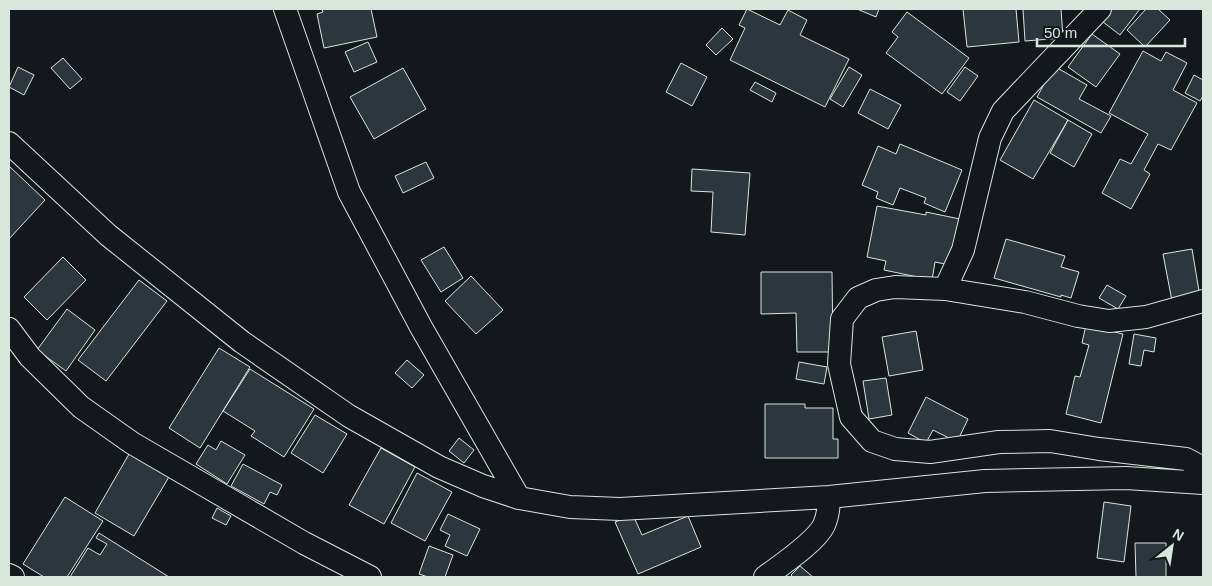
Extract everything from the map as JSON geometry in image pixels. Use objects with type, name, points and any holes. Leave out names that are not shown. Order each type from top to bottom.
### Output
[{"type":"street","points":[[285,9],[349,192],[421,328],[519,498]]},
{"type":"street","points":[[945,290],[963,250],[990,138],[1003,111],[1100,9]]},
{"type":"street","points":[[9,143],[108,235],[242,342],[273,364],[349,416],[439,467],[483,486],[519,498],[570,507],[620,509],[829,497],[985,480],[1126,478],[1203,483]]},
{"type":"street","points":[[1203,301],[1146,317],[1109,321],[1078,316],[1025,302],[945,290],[895,287],[876,290],[858,298],[842,320],[839,364],[851,417],[872,441],[895,448],[930,452],[999,442],[1050,441],[1186,460],[1203,468]]},
{"type":"street","points":[[9,329],[30,357],[81,407],[132,443],[288,534],[370,577]]},
{"type":"street","points":[[764,577],[817,536],[824,526],[828,515],[829,497]]},
{"type":"street","points":[[9,574],[13,577]]},
{"type":"building","points":[[322,9],[371,9],[377,37],[324,48],[317,14],[323,12]]},
{"type":"building","points":[[747,9],[780,25],[788,10],[807,20],[800,35],[849,59],[825,107],[730,60],[745,28],[739,25]]},
{"type":"building","points":[[857,9],[879,9],[876,17]]},
{"type":"building","points":[[963,9],[1016,9],[1019,42],[967,47]]},
{"type":"building","points":[[1023,9],[1061,9],[1063,38],[1025,41]]},
{"type":"building","points":[[1099,9],[1140,9],[1120,35],[1094,15]]},
{"type":"building","points":[[1146,9],[1158,9],[1170,20],[1145,47],[1127,30]]},
{"type":"building","points":[[907,12],[969,58],[942,94],[886,53],[898,37],[892,32]]},
{"type":"building","points":[[722,28],[733,39],[716,55],[706,45]]},
{"type":"building","points":[[1092,34],[1120,54],[1096,87],[1068,67]]},
{"type":"building","points":[[368,42],[377,62],[354,72],[345,52]]},
{"type":"building","points":[[1143,51],[1161,61],[1166,52],[1187,63],[1173,90],[1197,103],[1171,150],[1158,144],[1144,170],[1150,174],[1131,209],[1102,193],[1120,159],[1131,164],[1148,134],[1109,113]]},
{"type":"building","points":[[63,58],[82,79],[70,89],[51,68]]},
{"type":"building","points":[[681,63],[707,77],[692,106],[666,92]]},
{"type":"building","points":[[1054,66],[1087,85],[1079,99],[1111,116],[1101,133],[1037,97]]},
{"type":"building","points":[[18,67],[34,75],[24,95],[9,87]]},
{"type":"building","points":[[849,67],[862,75],[843,107],[830,99]]},
{"type":"building","points":[[965,67],[978,76],[960,101],[947,92]]},
{"type":"building","points":[[403,68],[426,109],[374,139],[350,97]]},
{"type":"building","points":[[1194,75],[1203,80],[1203,96],[1200,101],[1185,93]]},
{"type":"building","points":[[755,82],[776,93],[772,102],[750,90]]},
{"type":"building","points":[[870,89],[901,105],[888,129],[858,113]]},
{"type":"building","points":[[1034,100],[1068,120],[1033,179],[1000,160]]},
{"type":"building","points":[[1068,120],[1092,134],[1074,167],[1050,153]]},
{"type":"building","points":[[900,144],[962,170],[945,212],[924,203],[926,198],[900,188],[893,205],[876,198],[878,192],[862,185],[878,146],[896,154]]},
{"type":"building","points":[[426,162],[434,178],[403,193],[395,176]]},
{"type":"building","points":[[9,166],[45,200],[9,239]]},
{"type":"building","points":[[692,169],[750,173],[745,235],[711,232],[713,192],[691,191]]},
{"type":"building","points":[[877,206],[926,215],[926,212],[960,219],[950,265],[935,262],[932,280],[884,270],[886,261],[867,257]]},
{"type":"building","points":[[1006,239],[1065,256],[1061,267],[1079,272],[1071,298],[1061,295],[1061,297],[994,278]]},
{"type":"building","points":[[444,247],[463,278],[441,292],[421,260]]},
{"type":"building","points":[[1192,249],[1200,297],[1172,301],[1163,254]]},
{"type":"building","points":[[63,257],[86,280],[47,320],[24,297]]},
{"type":"building","points":[[761,272],[832,272],[833,352],[797,352],[796,313],[761,314]]},
{"type":"building","points":[[471,276],[503,310],[476,334],[445,301]]},
{"type":"building","points":[[139,280],[167,301],[106,381],[78,360]]},
{"type":"building","points":[[1107,285],[1126,296],[1118,309],[1099,298]]},
{"type":"building","points":[[67,309],[95,330],[66,371],[37,350]]},
{"type":"building","points":[[1086,325],[1123,334],[1101,423],[1066,414],[1075,376],[1080,377],[1089,345],[1082,343]]},
{"type":"building","points":[[916,331],[923,370],[889,376],[882,337]]},
{"type":"building","points":[[1134,334],[1156,338],[1154,352],[1144,350],[1141,366],[1129,364]]},
{"type":"building","points":[[219,348],[250,367],[200,448],[169,428]]},
{"type":"building","points":[[407,360],[424,375],[412,388],[395,373]]},
{"type":"building","points":[[799,362],[827,367],[824,384],[796,379]]},
{"type":"building","points":[[250,369],[314,409],[284,457],[251,436],[255,431],[223,411]]},
{"type":"building","points":[[886,378],[892,415],[869,419],[863,381]]},
{"type":"building","points":[[926,397],[968,419],[957,442],[933,430],[926,443],[908,433]]},
{"type":"building","points":[[765,404],[805,404],[805,408],[833,408],[833,439],[838,439],[838,458],[765,458]]},
{"type":"building","points":[[315,415],[347,434],[323,473],[291,453]]},
{"type":"building","points":[[459,438],[474,450],[464,463],[449,451]]},
{"type":"building","points":[[221,441],[245,455],[227,484],[196,464],[208,445],[216,450]]},
{"type":"building","points":[[136,442],[176,465],[134,536],[95,513]]},
{"type":"building","points":[[381,448],[415,467],[384,524],[349,505]]},
{"type":"building","points":[[243,464],[282,485],[277,495],[270,492],[264,504],[231,486]]},
{"type":"building","points":[[417,473],[452,492],[425,541],[391,523]]},
{"type":"building","points":[[65,497],[103,521],[67,577],[44,577],[23,564]]},
{"type":"building","points":[[1104,502],[1131,506],[1124,562],[1097,558]]},
{"type":"building","points":[[217,508],[231,516],[226,525],[212,518]]},
{"type":"building","points":[[448,514],[480,529],[467,556],[445,546],[450,535],[440,530]]},
{"type":"building","points":[[633,515],[642,535],[688,516],[701,547],[638,574],[615,522]]},
{"type":"building","points":[[99,533],[169,577],[70,577],[88,548],[100,555],[107,544],[96,538]]},
{"type":"building","points":[[1135,543],[1166,543],[1166,577],[1136,577]]},
{"type":"building","points":[[429,546],[453,555],[445,577],[428,577],[419,574]]},
{"type":"building","points":[[800,566],[813,577],[793,577],[791,575]]}]
